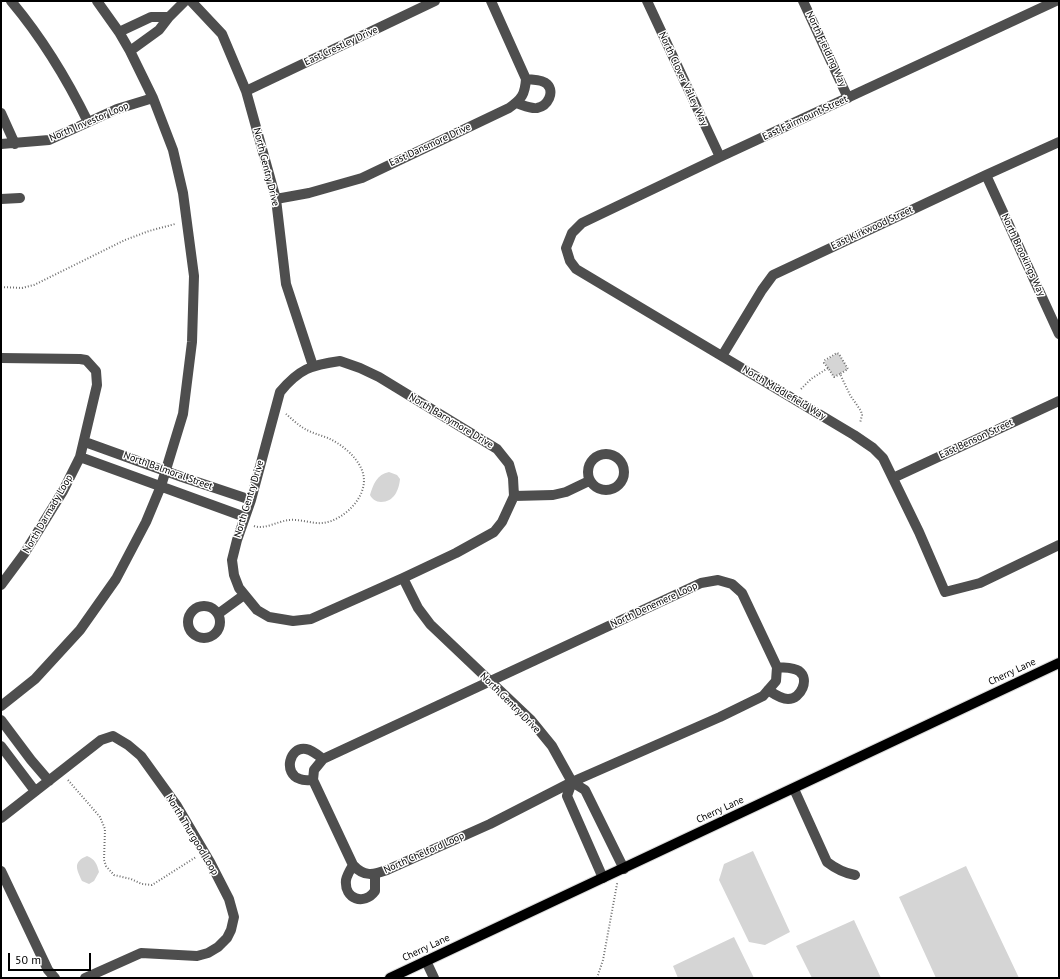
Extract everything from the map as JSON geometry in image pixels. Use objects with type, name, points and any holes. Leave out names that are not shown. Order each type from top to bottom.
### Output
[{"type":"main road","name":"Cherry Lane","points":[[390,978],[1059,663]]},
{"type":"street","points":[[11,1],[31,25],[51,54],[70,84],[88,122]]},
{"type":"street","points":[[1,706],[35,678],[80,630],[116,578],[146,522],[161,486],[183,414],[192,342],[194,276],[183,193],[172,150],[153,98],[130,51],[119,32],[97,1]]},
{"type":"street","points":[[130,51],[159,30],[169,17],[186,1]]},
{"type":"street","name":"North Gentry Drive","points":[[191,1],[222,34],[246,91],[276,199],[286,284],[314,366],[303,371],[290,380],[280,392],[251,500],[237,540],[232,560],[234,575],[239,588],[257,610],[269,618],[294,621],[311,619],[403,578],[418,608],[430,624],[530,719],[552,746],[572,782],[585,790],[624,869]]},
{"type":"street","name":"East Crestley Drive","points":[[246,91],[435,1]]},
{"type":"street","points":[[491,1],[526,79],[542,81],[548,85],[550,89],[549,100],[543,106],[536,108],[516,103]]},
{"type":"street","name":"North Clover Valley Way","points":[[647,1],[720,157]]},
{"type":"street","name":"North Fielding Way","points":[[803,1],[848,98]]},
{"type":"street","name":"East Fairmount Street","points":[[566,248],[572,233],[582,223],[720,157],[1056,1]]},
{"type":"street","points":[[119,32],[151,17],[169,17]]},
{"type":"street","name":"East Dansmore Drive","points":[[276,199],[309,193],[362,178],[510,108],[526,91],[526,79]]},
{"type":"street","name":"North Investor Loop","points":[[1,144],[49,140],[117,109],[153,98]]},
{"type":"street","points":[[1,113],[15,144]]},
{"type":"street","name":"East Kirkwood Street","points":[[722,356],[762,290],[773,275],[1059,142]]},
{"type":"street","name":"North Brookings Way","points":[[986,175],[1059,334]]},
{"type":"street","points":[[1,199],[20,198]]},
{"type":"street","name":"North Middlefield Way","points":[[566,248],[570,261],[576,269],[854,435],[873,448],[883,458],[919,532],[945,592],[980,583],[1059,545]]},
{"type":"street","name":"North Darmady Loop","points":[[1,358],[80,358],[86,360],[96,371],[98,385],[85,442],[80,456],[63,491],[24,554],[1,585]]},
{"type":"street","name":"North Barrymore Drive","points":[[314,366],[340,361],[379,377],[497,449],[509,464],[513,478],[514,496],[502,522],[494,532],[456,553],[403,578]]},
{"type":"street","name":"East Benson Street","points":[[893,478],[1059,401]]},
{"type":"street","name":"North Balmoral Street","points":[[85,442],[251,500]]},
{"type":"street","name":"North Balmoral Street","points":[[80,456],[245,517]]},
{"type":"street","points":[[514,496],[566,492],[589,481]]},
{"type":"street","name":"North Denemere Loop","points":[[490,682],[701,583],[718,580],[732,584],[742,593],[777,667]]},
{"type":"street","points":[[218,614],[244,595]]},
{"type":"street","points":[[608,876],[567,796],[572,782],[720,717],[763,696],[768,690],[776,681],[777,667],[791,668],[799,671],[802,675],[804,686],[800,694],[794,698],[783,698],[768,690]]},
{"type":"street","points":[[375,874],[375,891],[369,897],[357,899],[349,893],[346,881],[353,865],[313,780],[314,770],[323,759],[490,682]]},
{"type":"street","points":[[1,720],[48,781]]},
{"type":"street","name":"North Thurgood Loop","points":[[1,818],[100,740],[114,736],[128,744],[145,763],[177,806],[229,900],[234,917],[231,930],[227,938],[218,947],[208,953],[197,956],[141,953],[85,978]]},
{"type":"street","points":[[1,746],[36,791]]},
{"type":"street","points":[[313,780],[300,780],[294,776],[289,762],[293,755],[301,749],[312,751],[323,759]]},
{"type":"street","name":"North Chelford Loop","points":[[353,865],[364,873],[375,874],[490,824],[572,782]]},
{"type":"street","points":[[794,789],[827,862],[841,871],[855,875]]},
{"type":"street","points":[[1,871],[48,970],[55,978]]},
{"type":"street","points":[[426,961],[434,978]]},
{"type":"path","points":[[1,287],[22,288],[34,286],[125,240],[149,231],[175,224]]},
{"type":"path","points":[[838,353],[848,369],[840,374],[834,377],[824,363],[825,360],[838,353]]},
{"type":"path","points":[[801,389],[811,379],[828,368]]},
{"type":"path","points":[[840,374],[850,395],[861,410],[862,415],[860,423]]},
{"type":"path","points":[[254,526],[264,527],[283,521],[292,520],[322,523],[332,521],[350,509],[362,493],[364,477],[361,468],[348,451],[328,438],[305,429],[286,414]]},
{"type":"path","points":[[68,780],[100,817],[105,829],[104,860],[106,866],[114,875],[131,879],[142,884],[152,885],[197,857]]},
{"type":"path","points":[[597,978],[603,960],[617,884],[608,876]]},
{"type":"shaded area","points":[[837,353],[848,369],[834,377],[824,362]]},
{"type":"shaded area","points":[[389,472],[397,475],[400,479],[397,491],[389,500],[381,502],[376,501],[370,495],[374,484],[381,475]]},
{"type":"shaded area","points":[[753,851],[790,932],[765,945],[749,942],[719,880],[724,864]]},
{"type":"shaded area","points":[[87,856],[95,862],[99,872],[94,881],[89,884],[82,881],[77,870],[79,861]]},
{"type":"shaded area","points":[[966,866],[1019,978],[936,978],[899,897]]},
{"type":"shaded area","points":[[854,920],[881,978],[812,978],[796,946]]},
{"type":"shaded area","points":[[734,937],[754,978],[678,978],[673,966]]}]
